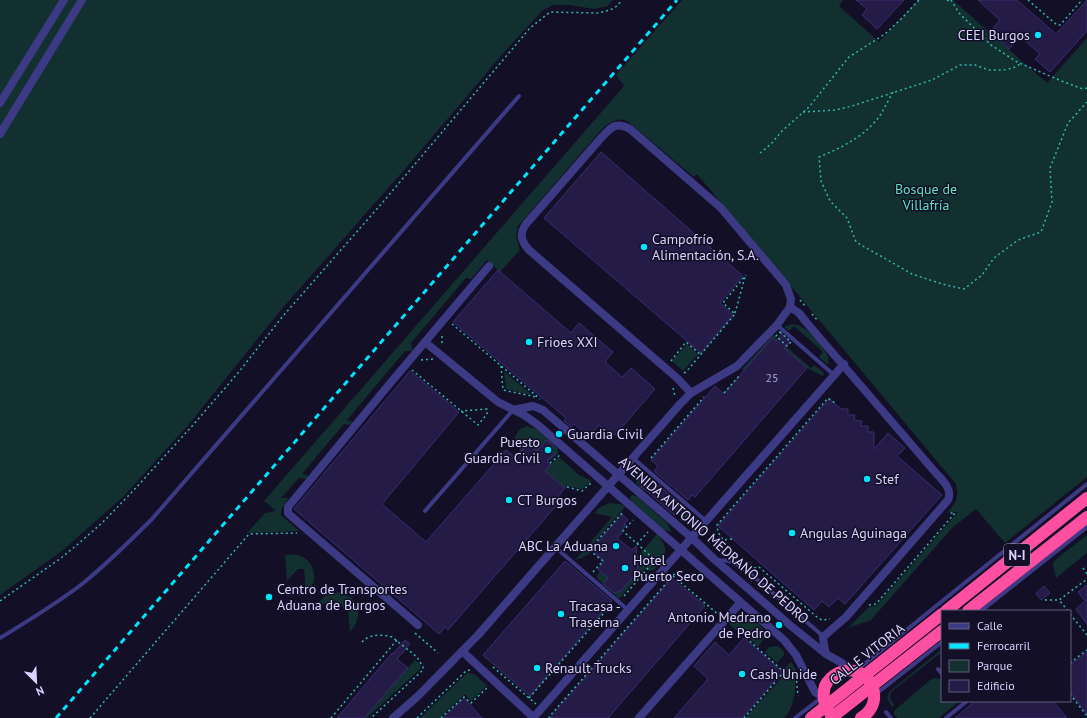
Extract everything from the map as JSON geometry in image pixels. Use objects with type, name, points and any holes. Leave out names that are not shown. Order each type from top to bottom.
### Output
[{"type":"highway","name":"N-I","points":[[947,610],[1087,498]]},
{"type":"highway","name":"N-I","points":[[969,610],[1087,517]]},
{"type":"highway","name":"CALLE VITORIA","points":[[811,718],[824,702],[858,672],[941,615]]},
{"type":"highway","name":"CALLE VITORIA","points":[[834,717],[873,691],[941,632]]},
{"type":"highway","points":[[834,717],[824,702],[826,684],[835,674],[842,671],[858,672],[873,691],[871,708],[861,718]]},
{"type":"street","points":[[0,102],[64,0]]},
{"type":"street","points":[[0,134],[82,0]]},
{"type":"street","points":[[393,718],[484,628],[680,404],[691,393],[737,366],[777,325],[790,307],[791,299],[786,285],[721,208],[630,129],[622,125],[618,125],[606,132],[526,224],[521,232],[521,237],[529,250],[677,378],[691,393]]},
{"type":"street","points":[[416,629],[291,516],[288,510],[289,505],[489,266]]},
{"type":"street","points":[[790,307],[799,313],[844,364],[944,483],[949,490],[950,495],[948,500],[878,582],[846,617],[824,637],[826,654]]},
{"type":"street","points":[[425,342],[498,402],[524,415],[538,425],[784,640],[796,655],[815,692],[824,702]]},
{"type":"street","points":[[462,651],[534,718],[844,364]]},
{"type":"street","name":"AVENIDA ANTONIO MEDRANO DE PEDRO","points":[[513,410],[533,406],[543,410],[692,538],[714,560],[791,626],[826,654],[858,672]]},
{"type":"street","points":[[639,718],[740,602]]},
{"type":"lane","points":[[0,638],[40,613],[81,584],[110,561],[152,520],[520,96]]},
{"type":"lane","points":[[777,325],[834,375]]},
{"type":"lane","points":[[425,511],[513,410]]},
{"type":"lane","points":[[633,458],[706,521]]},
{"type":"lane","points":[[858,672],[1087,484]]},
{"type":"lane","points":[[982,610],[1087,527]]},
{"type":"lane","points":[[555,547],[616,602],[628,610]]},
{"type":"lane","points":[[714,560],[728,560],[736,563],[746,570],[824,637]]},
{"type":"lane","points":[[873,691],[941,643]]},
{"type":"lane","points":[[938,669],[941,673]]},
{"type":"lane","points":[[795,718],[816,702],[824,702]]},
{"type":"lane","points":[[946,718],[965,702]]},
{"type":"lane","points":[[886,712],[891,718]]},
{"type":"path","points":[[0,601],[61,558],[78,544],[102,523],[133,490],[193,425],[238,373],[283,316],[383,202],[530,28],[550,12],[598,12],[610,10],[622,0]]},
{"type":"path","points":[[760,153],[819,96],[849,57],[885,34],[919,0]]},
{"type":"path","points":[[947,0],[951,1],[959,13],[991,44],[1022,63],[1064,82],[1083,89],[1087,88]]},
{"type":"path","points":[[1028,0],[1057,25],[1060,25],[1082,0]]},
{"type":"path","points":[[803,112],[836,110],[932,80],[960,65],[975,65],[989,70],[1003,70],[1013,68],[1022,63]]},
{"type":"path","points":[[893,92],[880,115],[861,136],[841,148],[819,157],[821,181],[830,201],[847,218],[856,242],[912,274],[942,284],[964,289],[982,274],[994,258],[1018,240],[1041,232],[1052,202],[1050,168],[1068,123],[1087,102]]},
{"type":"path","points":[[682,372],[686,372],[735,313],[746,275],[723,303],[735,313]]},
{"type":"path","points":[[796,295],[806,307]]},
{"type":"path","points":[[811,313],[821,325]]},
{"type":"path","points":[[449,322],[544,402]]},
{"type":"path","points":[[671,362],[686,342],[701,355]]},
{"type":"path","points":[[500,365],[504,396]]},
{"type":"path","points":[[410,369],[460,411],[478,425],[487,414],[487,409],[460,411]]},
{"type":"path","points":[[724,393],[742,372]]},
{"type":"path","points":[[503,390],[538,397]]},
{"type":"path","points":[[651,458],[708,392]]},
{"type":"path","points":[[732,539],[723,540],[716,525],[828,398],[835,402]]},
{"type":"path","points":[[550,463],[566,450]]},
{"type":"path","points":[[567,487],[582,491],[592,482]]},
{"type":"path","points":[[589,577],[603,561],[589,550],[625,509]]},
{"type":"path","points":[[867,606],[876,604],[955,513],[946,513],[947,511]]},
{"type":"path","points":[[529,698],[655,560],[623,531],[635,517]]},
{"type":"path","points":[[90,718],[249,534],[299,533]]},
{"type":"path","points":[[746,570],[759,567],[822,620],[835,617]]},
{"type":"path","points":[[1083,568],[1087,574]]},
{"type":"path","points":[[550,718],[549,717],[676,571]]},
{"type":"path","points":[[672,576],[724,620]]},
{"type":"path","points":[[1045,600],[1059,600],[1087,579]]},
{"type":"path","points":[[1059,600],[1067,610]]},
{"type":"path","points":[[1071,615],[1087,635]]},
{"type":"path","points":[[416,629],[438,653]]},
{"type":"path","points":[[362,642],[368,637],[388,635],[398,640],[421,661],[423,667],[423,670],[371,718]]},
{"type":"path","points":[[744,636],[784,672],[744,718]]},
{"type":"path","points":[[331,718],[398,640]]},
{"type":"path","points":[[1071,662],[1087,650]]},
{"type":"path","points":[[488,662],[542,709]]},
{"type":"path","points":[[417,718],[466,671]]},
{"type":"path","points":[[796,674],[798,696]]},
{"type":"path","points":[[441,718],[464,696],[470,703],[490,685]]},
{"type":"path","points":[[1071,695],[1087,716]]},
{"type":"green space","points":[[0,0],[613,0],[607,6],[595,9],[568,5],[553,5],[542,11],[506,50],[411,162],[280,311],[190,423],[124,496],[62,551],[0,595]]},
{"type":"green space","name":"Bosque de Villafría","points":[[682,0],[843,0],[839,6],[879,42],[918,0],[953,0],[1047,83],[1087,38],[1087,477],[1005,543],[976,509],[952,528],[871,620],[848,628],[869,607],[876,606],[958,512],[948,512],[956,499],[956,484],[697,174],[694,177],[627,121],[617,120],[611,122],[603,128],[518,226],[516,236],[520,250],[500,272],[487,260],[471,279],[466,278],[411,343],[413,351],[405,351],[347,420],[353,422],[350,425],[344,424],[302,474],[308,475],[306,479],[299,478],[281,498],[289,498],[282,508],[281,515],[299,531],[247,533],[265,513],[276,511],[264,501],[624,86],[616,75]]},
{"type":"green space","points":[[792,324],[802,327],[817,340],[828,356],[828,365],[819,357],[823,352],[794,326],[789,331],[784,327]]},
{"type":"green space","points":[[773,335],[811,368],[814,365],[824,373],[823,376],[807,368],[773,338],[744,371],[742,369]]},
{"type":"green space","points":[[687,344],[698,354],[683,371],[672,361]]},
{"type":"green space","points":[[504,371],[532,395],[506,389]]},
{"type":"green space","points":[[527,426],[536,429],[556,446],[558,449],[558,454],[548,462],[528,444],[522,451],[517,446],[515,437],[519,430]]},
{"type":"green space","points":[[559,457],[579,475],[592,481],[582,489],[568,486],[565,488],[545,471]]},
{"type":"green space","points":[[635,464],[645,473],[643,480],[643,491],[635,479]]},
{"type":"green space","points":[[632,495],[638,497],[667,523],[672,532],[661,529],[632,504],[630,498]]},
{"type":"green space","points":[[609,503],[620,504],[625,507],[588,550],[590,553],[575,560],[612,517],[594,513],[599,508]]},
{"type":"green space","points":[[684,508],[698,519],[692,522],[683,522],[680,520],[680,512]]},
{"type":"green space","points":[[657,534],[664,545],[664,558],[653,571],[645,569],[619,599],[598,579],[597,576],[600,571],[637,557]]},
{"type":"green space","points":[[1087,535],[1087,553],[1056,578],[1053,565],[1054,561]]},
{"type":"green space","points":[[285,555],[302,556],[310,564],[314,572],[314,580],[306,593],[304,569],[298,569],[287,581]]},
{"type":"green space","points":[[338,592],[351,598],[358,608],[357,620],[350,632],[348,610],[343,609],[342,604],[317,604],[325,596]]},
{"type":"green space","points":[[738,618],[752,620],[758,623],[763,629],[764,638],[758,647],[745,634],[741,635],[729,624]]},
{"type":"green space","points":[[777,646],[784,652],[784,655],[777,663],[765,652],[769,647]]},
{"type":"green space","points":[[941,650],[941,653],[891,692],[890,697],[894,705],[892,707],[887,698],[890,691]]},
{"type":"green space","points":[[415,660],[420,664],[421,668],[367,718],[364,718]]},
{"type":"green space","points":[[791,662],[796,669],[795,685],[791,707],[787,715],[784,718],[745,718],[787,672],[784,669]]},
{"type":"green space","points":[[467,673],[474,674],[487,686],[471,701],[465,694],[440,718],[420,718]]},
{"type":"green space","points":[[934,678],[941,679],[941,702],[958,702],[939,718],[897,718],[894,711]]},
{"type":"building","points":[[856,0],[904,0],[877,29],[862,15],[867,9]]},
{"type":"building","name":"CEEI Burgos","points":[[978,0],[1017,0],[1056,34],[1087,0],[1087,31],[1050,72],[1035,59],[1040,54],[1020,36],[1009,49],[990,32],[1000,20]]},
{"type":"building","name":"Campofrío Alimentación, S.A.","points":[[601,152],[743,276],[720,303],[733,315],[701,353],[544,218]]},
{"type":"building","points":[[498,270],[571,333],[579,323],[613,352],[605,362],[622,377],[631,368],[655,389],[616,434],[610,435],[599,425],[589,437],[574,424],[571,427],[564,421],[566,418],[453,322]]},
{"type":"building","points":[[782,334],[790,342],[784,348],[807,368],[695,497],[692,495],[688,500],[654,471],[658,466],[651,460],[715,386],[724,394],[772,338],[776,341]]},
{"type":"building","name":"CT Burgos","points":[[410,371],[459,412],[382,504],[426,542],[506,450],[515,457],[528,444],[537,451],[547,440],[554,446],[551,450],[555,453],[547,461],[551,464],[545,471],[565,488],[558,497],[561,500],[448,630],[445,627],[439,634],[294,509]]},
{"type":"building","points":[[829,399],[841,409],[848,409],[848,415],[855,415],[854,420],[862,421],[861,426],[868,426],[868,432],[874,432],[874,449],[888,433],[905,448],[897,456],[942,495],[845,604],[838,598],[829,607],[822,601],[814,610],[718,526]]},
{"type":"building","points":[[649,477],[683,506],[674,515],[641,486]]},
{"type":"building","points":[[622,514],[628,520],[624,524],[626,525],[621,531],[622,533],[617,538],[632,550],[636,546],[638,571],[621,591],[614,593],[603,584],[608,578],[598,569],[604,561],[591,550]]},
{"type":"building","name":"Tracasa - Traserna","points":[[565,561],[612,601],[530,696],[483,655]]},
{"type":"building","points":[[672,578],[705,606],[608,718],[550,718]]},
{"type":"building","points":[[1087,585],[1087,624],[1076,609],[1085,601],[1078,592]]},
{"type":"building","points":[[1044,586],[1050,593],[1041,600],[1036,593]]},
{"type":"building","points":[[744,638],[783,672],[742,718],[674,718],[708,679],[694,666],[715,642],[729,655]]},
{"type":"building","points":[[405,640],[410,644],[397,659],[408,668],[364,718],[337,718],[392,653],[393,654]]},
{"type":"building","points":[[1087,652],[1087,714],[1071,693],[1071,664]]},
{"type":"building","points":[[464,698],[482,718],[443,718]]},
{"type":"building","points":[[974,702],[1054,702],[1067,718],[955,718]]},
{"type":"railway","points":[[56,718],[677,0]]},
{"type":"place","name":"CEEI Burgos","points":[[1038,35]]},
{"type":"place","name":"Campofrío Alimentación, S.A.","points":[[644,247]]},
{"type":"place","name":"Frioes XXI","points":[[529,342]]},
{"type":"place","name":"Guardia Civil","points":[[559,434]]},
{"type":"place","name":"Puesto Guardia Civil","points":[[548,450]]},
{"type":"place","name":"Stef","points":[[867,479]]},
{"type":"place","name":"CT Burgos","points":[[509,500]]},
{"type":"place","name":"Angulas Aguinaga","points":[[792,533]]},
{"type":"place","name":"ABC La Aduana","points":[[616,546]]},
{"type":"place","name":"Hotel Puerto Seco","points":[[625,568]]},
{"type":"place","name":"Centro de Transportes Aduana de Burgos","points":[[269,597]]},
{"type":"place","name":"Tracasa - Traserna","points":[[561,614]]},
{"type":"place","name":"Antonio Medrano de Pedro","points":[[779,625]]},
{"type":"place","name":"Renault Trucks","points":[[537,668]]},
{"type":"place","name":"Cash Unide","points":[[742,674]]}]
